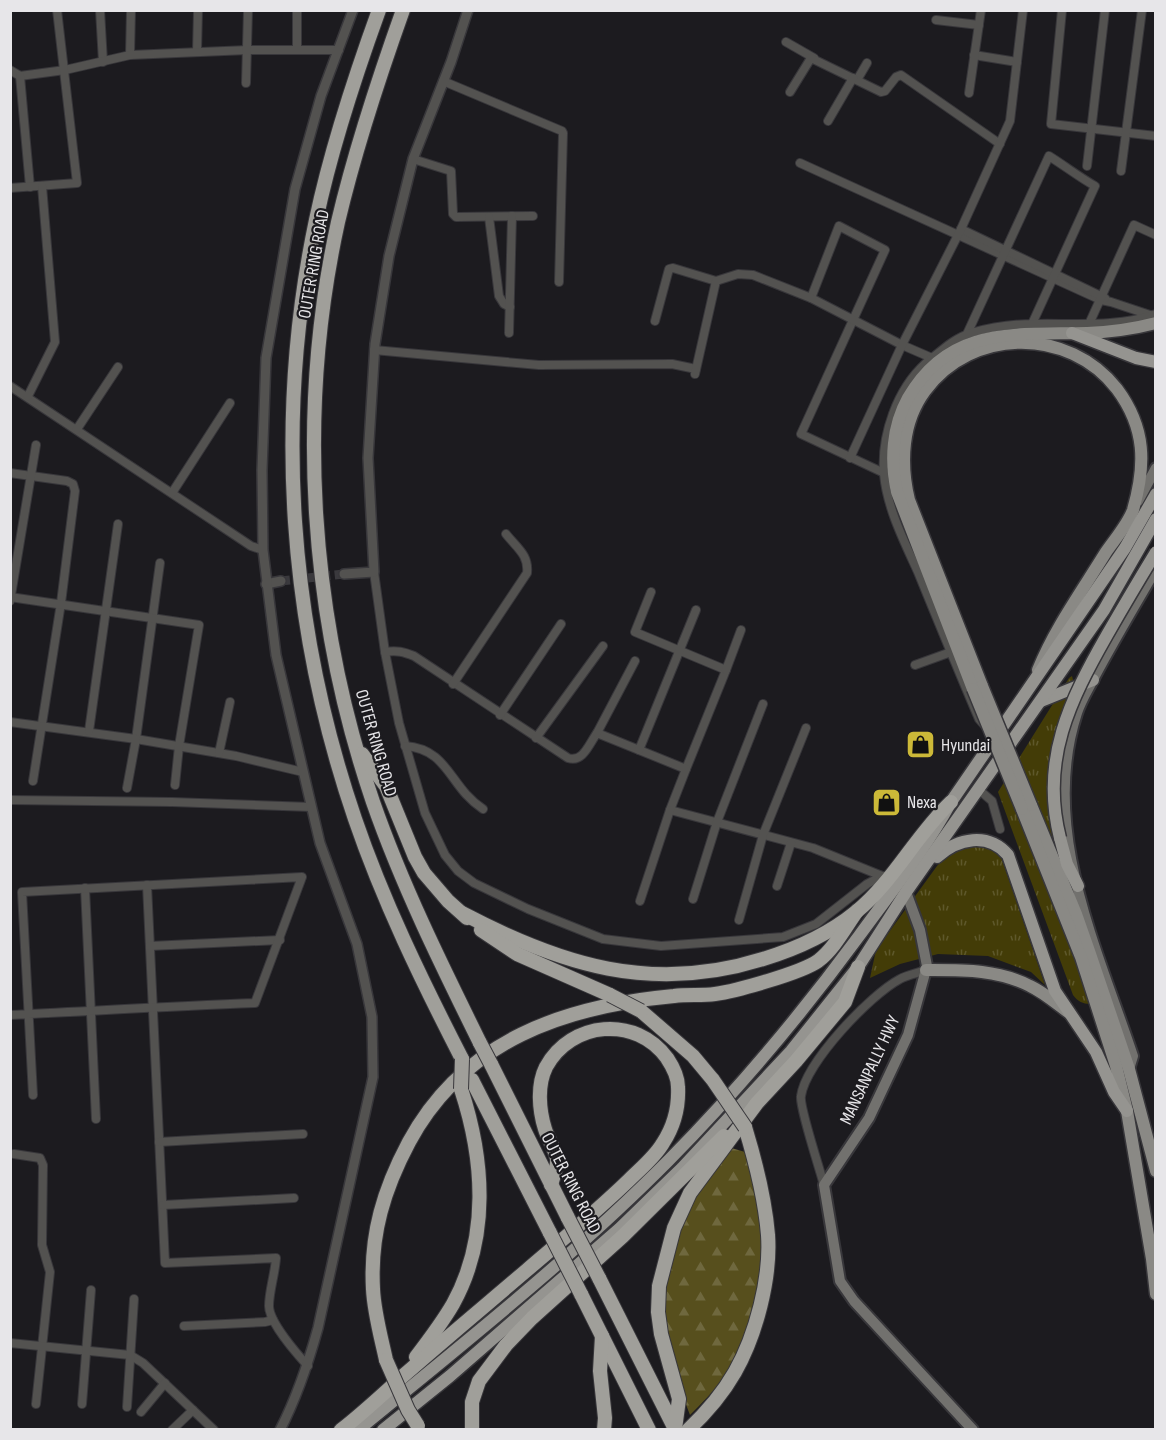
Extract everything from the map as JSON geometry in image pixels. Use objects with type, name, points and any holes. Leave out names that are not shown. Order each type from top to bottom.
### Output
[{"type":"highway","name":"OUTER RING ROAD","points":[[379,10],[338,133],[311,242],[296,354],[292,479],[304,613],[315,674],[334,752],[359,830],[383,892],[472,1080],[649,1430]]},
{"type":"highway","name":"OUTER RING ROAD","points":[[403,10],[360,139],[338,223],[329,270],[318,355],[314,451],[319,549],[326,609],[339,680],[356,746],[381,823],[438,959],[676,1429]]},
{"type":"highway","points":[[1072,333],[1136,358],[1155,362]]},
{"type":"highway","points":[[342,1429],[385,1401],[602,1224],[669,1160],[718,1108],[813,998],[933,836],[951,802],[1125,548],[1155,494]]},
{"type":"highway","points":[[382,1430],[450,1376],[619,1229],[682,1168],[791,1051],[858,967],[906,892],[1104,610],[1155,519]]},
{"type":"highway","points":[[1078,886],[1067,864],[1055,810],[1054,784],[1057,753],[1065,719],[1081,681],[1155,552]]},
{"type":"highway","points":[[1041,701],[1093,680]]},
{"type":"highway","points":[[356,746],[386,786],[415,857],[424,873],[448,901],[472,923],[498,937],[608,969],[690,975],[738,967],[791,950],[827,932],[857,912]]},
{"type":"highway","points":[[978,764],[990,772]]},
{"type":"highway","points":[[420,1428],[408,1410],[386,1360],[372,1289],[374,1247],[381,1203],[393,1171],[420,1121],[448,1086],[503,1043],[555,1019],[619,1003],[669,996],[717,994],[808,967],[827,953],[886,876],[934,818],[951,802]]},
{"type":"highway","points":[[920,873],[948,847],[960,842],[980,840],[1002,848],[1008,855],[1055,992],[1095,1052],[1114,1092],[1127,1111]]},
{"type":"highway","points":[[498,937],[517,954],[641,1011],[693,1056],[730,1103],[745,1127],[764,1197],[768,1237],[766,1273],[755,1326],[735,1373],[688,1430]]},
{"type":"highway","points":[[472,1430],[472,1402],[479,1381],[507,1345],[532,1318],[624,1236],[796,1061],[844,1002],[858,967]]},
{"type":"highway","points":[[401,1377],[607,1202],[663,1144],[677,1114],[678,1082],[673,1067],[652,1042],[635,1033],[616,1028],[597,1029],[582,1033],[565,1044],[552,1057],[545,1070],[540,1107],[557,1160],[551,1185]]},
{"type":"highway","points":[[358,1430],[385,1401],[430,1340],[453,1303],[467,1269],[476,1234],[480,1204],[479,1173],[474,1139],[461,1089],[462,1059]]},
{"type":"highway","points":[[676,1429],[679,1399],[660,1334],[659,1286],[674,1228],[690,1193],[757,1103]]},
{"type":"highway","points":[[718,1108],[729,1119]]},
{"type":"highway","points":[[602,1335],[600,1371],[605,1418],[604,1430]]},
{"type":"main road","points":[[1154,318],[1123,330],[1003,334],[960,349],[935,365],[922,379],[903,408],[898,421],[893,463],[897,492],[1026,807],[1082,957],[1116,1066],[1127,1111],[1152,1259],[1155,1293]]},
{"type":"main road","points":[[978,688],[905,484],[903,467],[907,433],[917,404],[933,381],[953,364],[969,355],[998,345],[1049,344],[1082,357],[1112,382],[1127,404],[1137,425],[1142,452],[1132,512]]},
{"type":"main road","points":[[1034,680],[1049,644],[1132,512],[1155,468]]},
{"type":"main road","points":[[1129,1069],[1133,1056],[1082,906],[1064,808],[1066,766],[1070,735],[1077,710],[1155,569]]},
{"type":"main road","points":[[1026,807],[1076,914],[1129,1069],[1155,1171]]},
{"type":"main road","name":"MANSANPALLY HWY","points":[[824,1185],[869,1118],[908,1035],[927,966],[920,930],[906,892]]},
{"type":"main road","points":[[926,970],[968,969],[1001,974],[1031,986],[1068,1012]]},
{"type":"main road","points":[[824,1185],[840,1281],[854,1301],[973,1430]]},
{"type":"street","points":[[10,188],[77,183],[57,10]]},
{"type":"street","points":[[100,10],[104,62]]},
{"type":"street","points":[[130,55],[131,10]]},
{"type":"street","points":[[197,52],[198,10]]},
{"type":"street","points":[[246,83],[248,10]]},
{"type":"street","points":[[297,10],[297,50]]},
{"type":"street","points":[[280,1430],[294,1401],[311,1355],[373,1077],[372,1017],[357,944],[320,843],[311,807],[276,655],[263,550],[262,470],[266,358],[295,189],[321,96],[353,10]]},
{"type":"street","points":[[468,10],[413,159],[389,256],[374,350],[368,458],[374,572],[399,723],[425,813],[445,855],[458,871],[474,883],[528,909],[603,939],[661,946],[783,938],[816,924],[867,884],[886,876]]},
{"type":"street","points":[[969,93],[981,10]]},
{"type":"street","points":[[850,458],[902,345],[960,232],[1010,121],[1023,10]]},
{"type":"street","points":[[1062,10],[1051,124],[1155,136]]},
{"type":"street","points":[[1087,166],[1105,10]]},
{"type":"street","points":[[1121,171],[1142,10]]},
{"type":"street","points":[[936,20],[979,25]]},
{"type":"street","points":[[786,42],[883,92],[896,76],[901,75],[1000,144]]},
{"type":"street","points":[[10,70],[20,76],[65,70],[130,55],[248,50],[339,50]]},
{"type":"street","points":[[974,55],[1017,62]]},
{"type":"street","points":[[790,92],[809,60],[814,58]]},
{"type":"street","points":[[828,122],[867,63]]},
{"type":"street","points":[[20,76],[30,187]]},
{"type":"street","points":[[443,81],[562,131],[559,282]]},
{"type":"street","points":[[968,334],[1049,156],[1095,186],[1032,324]]},
{"type":"street","points":[[413,159],[451,171],[453,214],[456,217],[533,216]]},
{"type":"street","points":[[800,163],[960,232],[1111,302],[1154,318]]},
{"type":"street","points":[[28,396],[54,342],[42,186]]},
{"type":"street","points":[[509,333],[512,216]]},
{"type":"street","points":[[489,217],[499,296],[504,304],[510,307]]},
{"type":"street","points":[[1089,324],[1134,225],[1155,235]]},
{"type":"street","points":[[811,298],[840,226],[885,250],[801,434],[884,473]]},
{"type":"street","points":[[655,321],[669,269],[673,268],[716,281],[746,273],[811,298],[932,358]]},
{"type":"street","points":[[374,350],[539,365],[672,364],[696,371],[716,281]]},
{"type":"street","points":[[997,735],[978,719],[894,516],[884,473],[884,455],[891,416],[903,390],[920,368],[947,345],[968,334],[1006,326],[1089,324],[1154,318]]},
{"type":"street","points":[[77,429],[118,368]]},
{"type":"street","points":[[10,386],[251,546],[263,550]]},
{"type":"street","points":[[172,493],[230,403]]},
{"type":"street","points":[[36,445],[11,599],[61,603],[199,626],[179,746],[175,785]]},
{"type":"street","points":[[10,473],[67,481],[73,484],[75,491],[61,603],[33,781]]},
{"type":"street","points":[[89,731],[118,524]]},
{"type":"street","points":[[453,684],[527,573],[526,558],[506,534]]},
{"type":"street","points":[[127,788],[160,563]]},
{"type":"street","points":[[344,574],[374,572]]},
{"type":"street","points":[[266,584],[280,581]]},
{"type":"street","points":[[651,592],[635,633],[726,670]]},
{"type":"street","points":[[639,750],[696,610]]},
{"type":"street","points":[[500,714],[561,624]]},
{"type":"street","points":[[640,901],[670,810],[741,630]]},
{"type":"street","points":[[536,738],[603,646]]},
{"type":"street","points":[[386,652],[395,651],[414,656],[536,738],[574,760],[579,759],[597,733],[634,661]]},
{"type":"street","points":[[915,665],[951,652]]},
{"type":"street","points":[[219,753],[230,702]]},
{"type":"street","points":[[693,899],[717,822],[763,704]]},
{"type":"street","points":[[10,722],[89,731],[179,746],[303,772]]},
{"type":"street","points":[[738,920],[763,835],[806,728]]},
{"type":"street","points":[[597,733],[686,769]]},
{"type":"street","points":[[405,746],[423,748],[436,757],[466,796],[483,809]]},
{"type":"street","points":[[978,789],[992,801],[1000,829]]},
{"type":"street","points":[[10,800],[311,807]]},
{"type":"street","points":[[670,810],[813,848],[886,876]]},
{"type":"street","points":[[777,886],[791,843]]},
{"type":"street","points":[[10,1015],[28,1014],[91,1011],[153,1007],[255,1003],[302,877],[22,892],[28,1014],[33,1095]]},
{"type":"street","points":[[147,885],[165,1263],[276,1258],[269,1309],[273,1320],[297,1355],[308,1366]]},
{"type":"street","points":[[85,888],[96,1119]]},
{"type":"street","points":[[150,946],[280,940]]},
{"type":"street","points":[[824,1185],[800,1098],[810,1072],[832,1042],[870,1001],[900,979],[926,970]]},
{"type":"street","points":[[159,1142],[303,1134]]},
{"type":"street","points":[[14,1154],[40,1158],[44,1165],[42,1245],[50,1272],[36,1404]]},
{"type":"street","points":[[163,1205],[294,1198]]},
{"type":"street","points":[[82,1404],[91,1290]]},
{"type":"street","points":[[127,1407],[134,1299]]},
{"type":"street","points":[[184,1326],[273,1320]]},
{"type":"street","points":[[10,1343],[130,1355],[143,1363],[214,1430]]},
{"type":"street","points":[[141,1412],[165,1383]]},
{"type":"street","points":[[172,1430],[193,1410]]},
{"type":"green space","points":[[1072,676],[1073,680],[1055,732],[1049,771],[1052,827],[1111,1000],[1090,1004],[1081,1002],[1073,995],[998,792]]},
{"type":"green space","points":[[972,846],[988,847],[999,851],[1045,985],[1031,972],[988,956],[938,954],[900,964],[870,978],[876,950],[937,866],[953,852]]},
{"type":"green space","points":[[728,1147],[745,1152],[759,1208],[761,1267],[757,1296],[750,1325],[739,1352],[724,1377],[690,1415],[674,1369],[669,1346],[665,1302],[667,1279],[679,1231],[688,1208]]},
{"type":"tunnel","points":[[281,581],[344,574]]},
{"type":"place","name":"Hyundai","points":[[920,745]]},
{"type":"place","name":"Nexa","points":[[886,802]]}]
